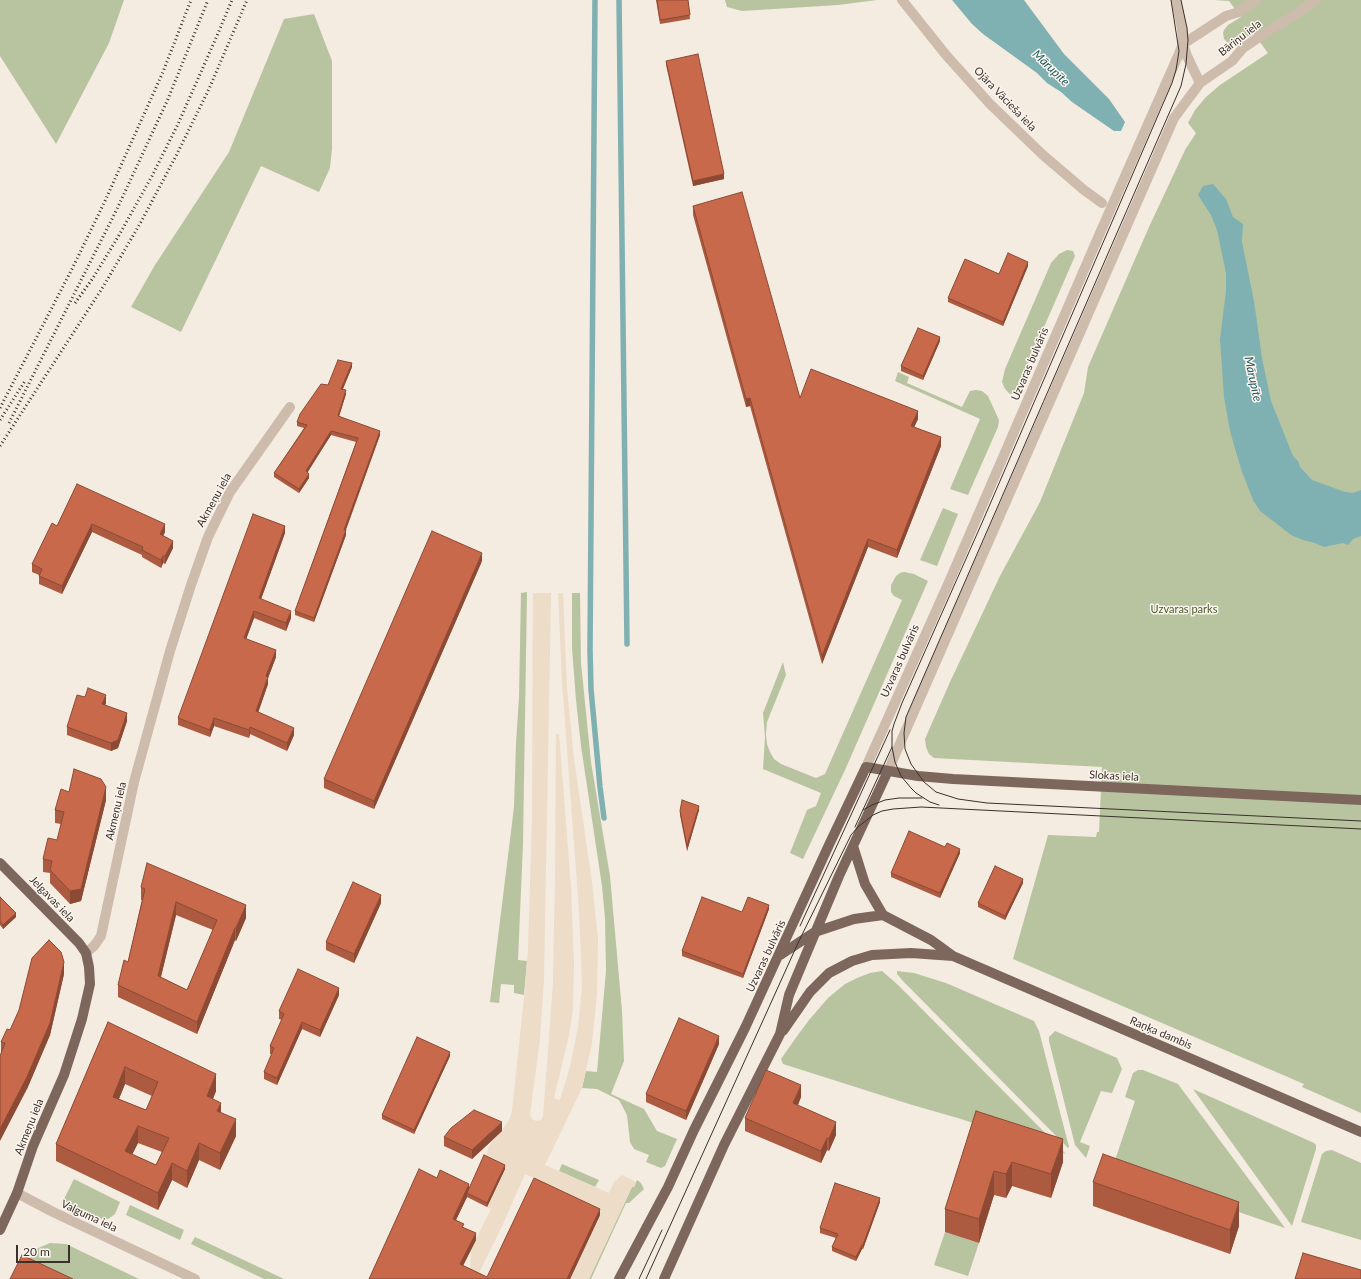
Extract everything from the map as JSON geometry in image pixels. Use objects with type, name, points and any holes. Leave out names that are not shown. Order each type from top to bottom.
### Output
[{"type":"main road","name":"Slokas iela","points":[[866,767],[918,776],[953,779],[1361,800]]},
{"type":"main road","name":"Uzvaras bulvāris","points":[[619,1279],[668,1187],[694,1130],[745,1028],[866,767]]},
{"type":"main road","points":[[664,1279],[724,1145],[780,1034],[788,995],[839,876],[888,771]]},
{"type":"main road","points":[[780,955],[815,932],[854,919],[882,915],[864,884],[853,846]]},
{"type":"main road","name":"Jelgavas iela","points":[[0,863],[79,943],[86,953]]},
{"type":"main road","name":"Raņķa dambis","points":[[882,915],[931,940],[952,956],[1361,1132]]},
{"type":"main road","name":"Akmeņu iela","points":[[0,1230],[17,1193],[33,1146],[64,1075],[82,1019],[90,984],[90,968],[86,953]]},
{"type":"main road","name":"Raņķa dambis","points":[[780,1034],[810,992],[829,973],[852,961],[872,955],[911,953],[952,956]]},
{"type":"street","name":"Ojāra Vācieša iela","points":[[902,0],[946,55],[990,104],[1043,155],[1084,190],[1102,203]]},
{"type":"street","name":"Uzvaras bulvāris","points":[[1176,0],[1182,29],[1183,44],[1200,83]]},
{"type":"street","name":"Bāriņu iela","points":[[1183,44],[1226,16],[1239,12],[1256,0]]},
{"type":"street","name":"Bāriņu iela","points":[[1200,83],[1232,61],[1243,48],[1316,0]]},
{"type":"street","name":"Uzvaras bulvāris","points":[[866,767],[949,582],[1098,236],[1183,44]]},
{"type":"street","points":[[888,771],[1174,118],[1200,83]]},
{"type":"street","name":"Akmeņu iela","points":[[86,953],[94,946],[101,936],[116,861],[136,775],[170,651],[208,537],[230,492],[290,407]]},
{"type":"street","name":"Valguma iela","points":[[17,1193],[53,1212],[195,1279]]},
{"type":"green space","points":[[0,0],[124,0],[109,43],[56,144],[0,56]]},
{"type":"green space","points":[[725,0],[877,0],[838,5],[742,11],[727,7]]},
{"type":"green space","name":"Uzvaras parks","points":[[1214,0],[1361,0],[1361,1113],[1302,1087],[1304,1084],[1013,959],[1048,835],[1096,837],[1097,832],[1099,832],[1102,767],[934,758],[929,754],[926,747],[925,739],[950,682],[1000,576],[1040,502],[1084,393],[1088,367],[1149,227],[1185,150],[1196,133],[1188,123],[1195,110],[1206,97],[1220,85],[1268,53],[1253,33],[1236,45],[1232,46],[1229,44],[1224,39],[1224,30],[1228,25],[1241,17],[1229,1]]},
{"type":"green space","points":[[314,14],[332,61],[332,149],[330,168],[319,192],[261,166],[181,332],[131,307],[155,265],[229,152],[284,19]]},
{"type":"green space","points":[[1067,250],[1073,251],[1075,256],[1017,389],[1014,394],[1010,394],[1005,389],[1002,382],[1005,369],[1051,263],[1059,254]]},
{"type":"green space","points":[[898,372],[909,377],[907,383],[962,407],[970,391],[982,391],[988,396],[999,420],[998,427],[968,495],[950,489],[980,419],[895,381]]},
{"type":"green space","points":[[943,508],[958,514],[937,566],[920,560]]},
{"type":"green space","points":[[904,572],[914,574],[928,581],[845,770],[803,859],[790,853],[807,810],[816,806],[821,793],[763,769],[765,737],[763,713],[783,662],[786,675],[767,722],[767,744],[770,752],[774,759],[781,764],[816,778],[825,774],[902,600],[894,596],[891,592],[891,585],[896,576]]},
{"type":"green space","points":[[527,592],[523,844],[518,960],[527,961],[524,995],[514,993],[514,985],[501,984],[499,1003],[490,1002],[514,807],[519,697],[521,593]]},
{"type":"green space","points":[[572,593],[580,593],[581,663],[591,762],[610,876],[622,1011],[624,1061],[611,1094],[644,1109],[657,1131],[677,1139],[665,1166],[661,1168],[646,1162],[649,1155],[634,1149],[630,1142],[627,1115],[619,1100],[597,1089],[582,1088],[586,1071],[597,1072],[606,971],[605,918],[602,886],[581,746],[576,700],[572,648]]},
{"type":"green space","points":[[882,971],[897,984],[1066,1154],[961,1119],[783,1064],[781,1059],[809,1020],[828,998],[845,984],[857,978],[870,973]]},
{"type":"green space","points":[[897,971],[914,973],[946,983],[1034,1021],[1039,1031],[1069,1147],[1068,1148],[903,981],[897,974]]},
{"type":"green space","points":[[1055,1031],[1117,1058],[1122,1069],[1112,1093],[1101,1091],[1080,1142],[1090,1146],[1086,1158],[1075,1145],[1049,1041],[1049,1037]]},
{"type":"green space","points":[[1138,1070],[1143,1070],[1178,1084],[1285,1228],[1100,1164],[1113,1166],[1135,1101],[1125,1097],[1133,1073]]},
{"type":"green space","points":[[1193,1089],[1316,1145],[1292,1226]]},
{"type":"green space","points":[[1332,1150],[1361,1163],[1361,1240],[1301,1222],[1322,1154],[1326,1151]]},
{"type":"green space","points":[[562,1164],[599,1180],[595,1187],[559,1171]]},
{"type":"green space","points":[[74,1179],[120,1202],[115,1214],[108,1219],[102,1219],[63,1201]]},
{"type":"green space","points":[[637,1180],[641,1183],[644,1189],[629,1203],[626,1203],[591,1279],[589,1279],[632,1187],[634,1187]]},
{"type":"green space","points":[[130,1205],[184,1230],[180,1240],[126,1215]]},
{"type":"green space","points":[[945,1232],[979,1243],[968,1276],[934,1265]]},
{"type":"green space","points":[[195,1237],[283,1279],[264,1279],[191,1244]]},
{"type":"green space","points":[[50,1243],[66,1244],[139,1279],[13,1279],[36,1249]]},
{"type":"shaded area","points":[[533,593],[551,593],[544,979],[540,1039],[530,1114],[532,1119],[536,1121],[541,1120],[543,1117],[553,983],[556,734],[559,734],[571,887],[574,963],[573,1009],[569,1035],[554,1098],[560,1100],[570,1067],[578,1027],[582,987],[578,897],[562,681],[558,593],[563,593],[567,689],[574,759],[592,882],[598,939],[597,994],[592,1043],[582,1088],[545,1165],[609,1193],[614,1182],[622,1175],[636,1182],[634,1187],[632,1187],[589,1279],[570,1279],[600,1215],[570,1195],[525,1174],[503,1224],[476,1279],[470,1276],[471,1249],[491,1209],[487,1207],[505,1169],[484,1159],[491,1142],[502,1131],[510,1118],[512,1111],[528,950],[532,818]]},
{"type":"water","name":"Mārupīte","points":[[952,0],[1024,0],[1064,54],[1109,99],[1125,122],[1121,131],[1114,131],[1072,102],[1061,92],[1047,83],[1037,73],[983,34],[972,24]]},
{"type":"water","name":"Mārupīte","points":[[1213,184],[1226,199],[1233,217],[1243,224],[1242,242],[1254,301],[1262,358],[1271,401],[1293,456],[1298,461],[1300,467],[1312,480],[1345,492],[1353,493],[1361,490],[1361,536],[1353,539],[1348,545],[1343,543],[1324,547],[1291,535],[1260,511],[1253,500],[1241,469],[1230,431],[1224,397],[1220,339],[1226,291],[1226,273],[1217,230],[1211,215],[1198,195],[1203,186]]},
{"type":"building","points":[[657,0],[688,0],[690,15],[660,20]]},
{"type":"building","points":[[698,54],[724,174],[693,181],[666,61]]},
{"type":"building","points":[[742,192],[800,398],[811,369],[918,411],[911,426],[941,437],[897,550],[868,539],[822,656],[750,398],[746,399],[693,206]]},
{"type":"building","points":[[1008,253],[1028,262],[1003,322],[948,298],[965,259],[999,274]]},
{"type":"building","points":[[918,328],[940,337],[923,376],[901,366]]},
{"type":"building","points":[[338,360],[352,363],[341,389],[346,390],[338,416],[380,431],[314,618],[295,611],[358,438],[331,431],[306,471],[309,474],[299,489],[274,473],[307,425],[297,422],[300,414],[321,384],[328,385]]},
{"type":"building","points":[[77,484],[165,524],[160,534],[173,541],[165,556],[163,556],[161,560],[142,550],[143,547],[92,524],[62,586],[39,576],[42,569],[32,564],[52,523],[57,526]]},
{"type":"building","points":[[253,514],[285,526],[259,598],[291,611],[286,623],[254,611],[244,638],[276,650],[266,676],[268,677],[256,711],[294,728],[287,743],[250,727],[249,730],[214,718],[210,730],[178,718]]},
{"type":"building","points":[[432,531],[482,553],[374,801],[324,779]]},
{"type":"building","points":[[88,688],[106,695],[102,704],[127,713],[118,740],[111,743],[67,727],[77,695],[85,697]]},
{"type":"building","points":[[74,769],[101,779],[106,787],[81,889],[70,891],[50,870],[52,861],[43,859],[48,838],[57,840],[64,812],[55,810],[61,789],[69,792]]},
{"type":"building","points":[[682,800],[699,806],[687,846],[680,811]]},
{"type":"building","points":[[909,831],[945,847],[947,843],[960,849],[940,893],[891,873]]},
{"type":"building","points":[[147,863],[246,905],[235,928],[197,1022],[118,985],[124,960],[128,962],[145,889],[141,887]],"holes":[[[176,902],[217,920],[187,990],[158,976]]]},
{"type":"building","points":[[995,866],[1023,879],[1005,916],[978,903]]},
{"type":"building","points":[[353,882],[381,895],[354,954],[326,942]]},
{"type":"building","points":[[0,897],[16,913],[3,925],[0,921]]},
{"type":"building","points":[[702,897],[742,912],[748,897],[769,905],[743,974],[682,951]]},
{"type":"building","points":[[49,940],[61,952],[64,962],[50,1023],[27,1077],[0,1129],[0,1056],[5,1043],[1,1042],[7,1029],[10,1030],[19,1010],[32,958]]},
{"type":"building","points":[[298,969],[339,988],[320,1030],[302,1022],[277,1078],[264,1072],[274,1048],[270,1046],[284,1014],[279,1011]]},
{"type":"building","points":[[679,1018],[719,1036],[686,1111],[646,1094]]},
{"type":"building","points":[[108,1022],[216,1074],[207,1096],[221,1103],[217,1111],[236,1119],[220,1153],[199,1143],[187,1171],[172,1163],[158,1193],[56,1144]],"holes":[[[125,1067],[158,1082],[146,1110],[113,1097]],[[138,1126],[169,1138],[156,1165],[125,1151]]]},
{"type":"building","points":[[417,1037],[450,1052],[414,1130],[382,1115]]},
{"type":"building","points":[[766,1070],[801,1085],[793,1103],[836,1122],[829,1139],[827,1138],[821,1151],[745,1118]]},
{"type":"building","points":[[474,1110],[502,1122],[472,1150],[444,1137],[451,1128]]},
{"type":"building","points":[[976,1111],[1063,1139],[1051,1174],[1012,1162],[1006,1174],[994,1171],[979,1219],[945,1209]]},
{"type":"building","points":[[1103,1154],[1239,1202],[1230,1230],[1093,1182]]},
{"type":"building","points":[[484,1155],[505,1165],[487,1203],[467,1193]]},
{"type":"building","points":[[419,1169],[437,1178],[440,1170],[469,1184],[453,1219],[464,1224],[462,1227],[476,1233],[460,1264],[487,1277],[534,1178],[600,1209],[567,1279],[369,1279]]},
{"type":"building","points":[[835,1183],[880,1198],[863,1245],[856,1257],[832,1247],[838,1234],[820,1228]]},
{"type":"building","points":[[1303,1253],[1361,1270],[1361,1279],[1295,1279]]},
{"type":"building","points":[[22,1255],[73,1279],[10,1279]]},
{"type":"waterway","points":[[595,0],[590,649],[591,689],[604,818]]},
{"type":"waterway","points":[[619,0],[627,644]]},
{"type":"tram line","points":[[939,805],[930,802],[916,793],[901,776],[895,762],[892,747],[892,731],[894,724],[1172,83],[1179,51],[1171,0]]},
{"type":"tram line","points":[[1181,0],[1188,40],[1186,64],[1181,86],[906,717],[904,733],[905,749],[911,764],[924,782],[936,792],[958,799],[987,803],[1361,821]]},
{"type":"tram line","points":[[800,926],[890,730]]},
{"type":"tram line","points":[[855,827],[892,747]]},
{"type":"tram line","points":[[863,810],[885,800],[899,798],[922,798]]},
{"type":"tram line","points":[[646,1279],[798,943],[851,835],[858,827],[873,815],[882,811],[893,809],[921,807],[1361,829]]},
{"type":"tram line","points":[[639,1279],[662,1230]]},
{"type":"railway","points":[[0,408],[73,267],[105,201],[163,72],[191,0]]},
{"type":"railway","points":[[9,423],[117,209],[168,99],[208,0]]},
{"type":"railway","points":[[75,303],[93,278],[118,237],[152,176],[178,124],[232,0]]},
{"type":"railway","points":[[0,446],[103,287],[141,222],[209,89],[247,0]]},
{"type":"railway","points":[[0,420],[25,381]]}]
